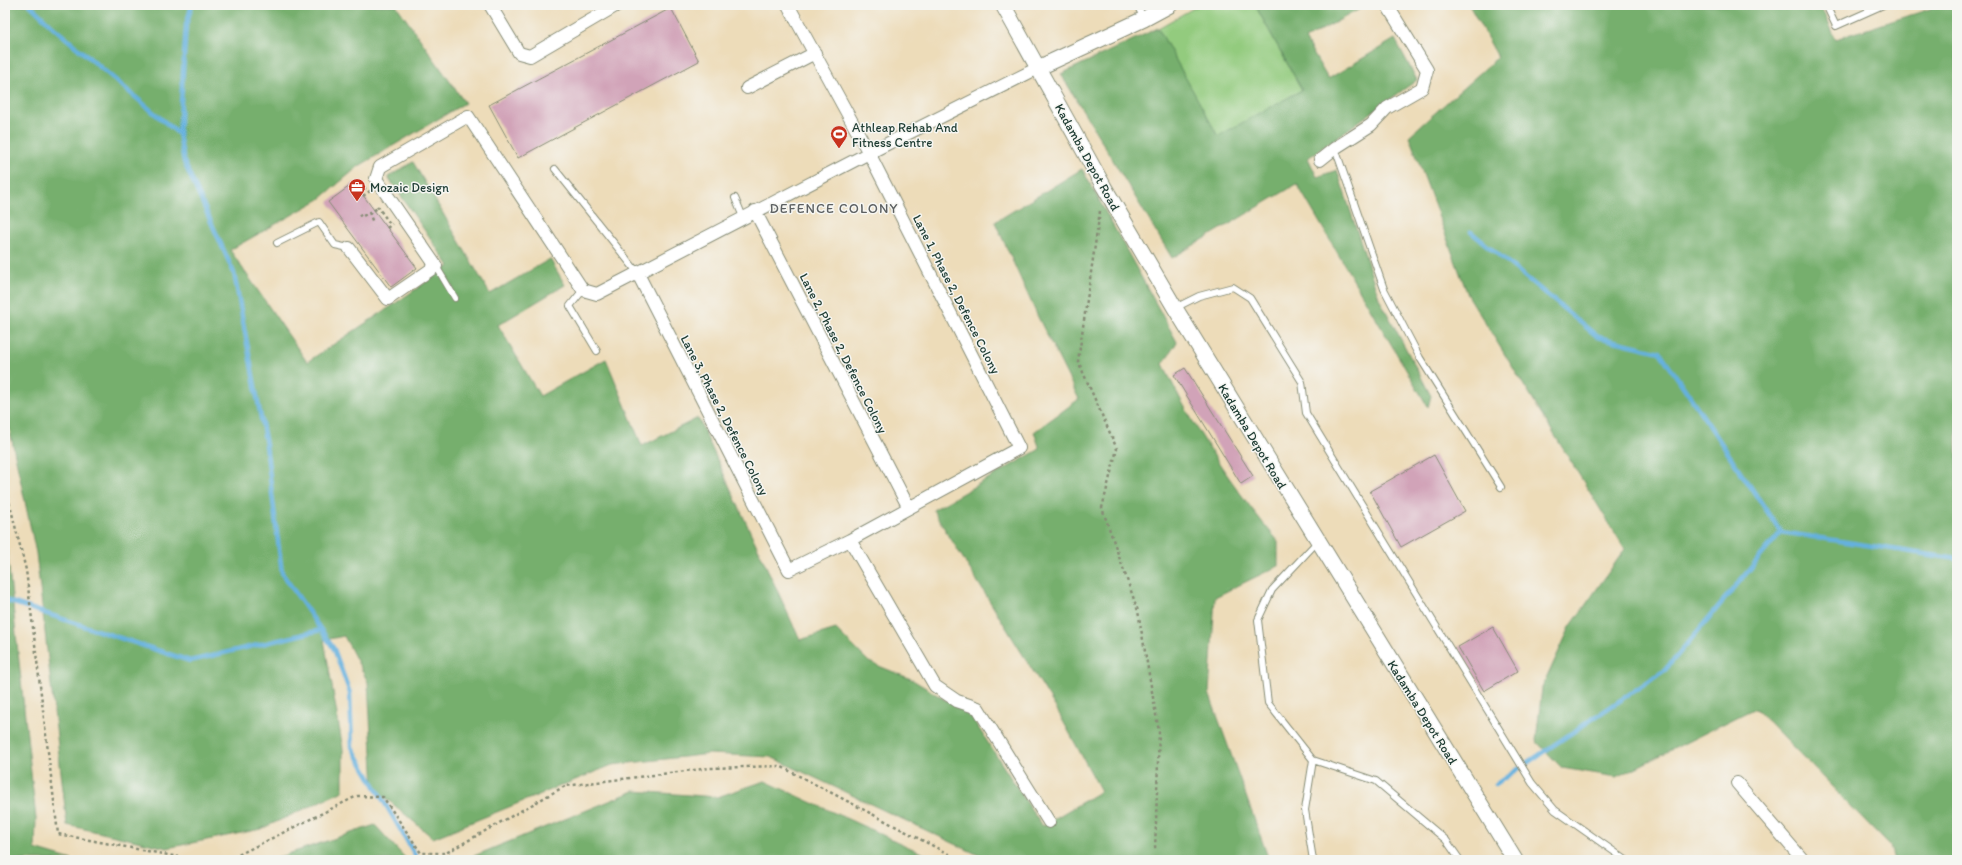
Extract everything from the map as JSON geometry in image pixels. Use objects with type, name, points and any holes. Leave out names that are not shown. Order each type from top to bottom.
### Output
[{"type":"street","points":[[490,5],[519,53],[530,56],[617,5]]},
{"type":"street","name":"Lane 1, Phase 2, Defence Colony","points":[[788,5],[869,153],[1020,448],[909,508]]},
{"type":"street","name":"Kadamba Depot Road","points":[[1003,5],[1104,187],[1175,308],[1515,860]]},
{"type":"street","points":[[349,248],[388,299],[436,266],[376,179],[380,167],[468,116],[583,290],[596,294],[869,153],[1038,68],[1144,19],[1170,5]]},
{"type":"street","points":[[1320,160],[1335,148],[1371,125],[1387,108],[1422,88],[1427,70],[1387,5]]},
{"type":"street","points":[[747,88],[815,53]]},
{"type":"street","name":"Lane 2, Phase 2, Defence Colony","points":[[755,211],[909,508]]},
{"type":"street","name":"Lane 3, Phase 2, Defence Colony","points":[[637,272],[788,570],[850,540]]},
{"type":"street","points":[[909,508],[850,540],[935,686],[957,701],[978,708],[1049,822]]},
{"type":"street","points":[[1737,783],[1803,860]]},
{"type":"lane","points":[[1137,5],[1144,19]]},
{"type":"lane","points":[[1826,5],[1836,26],[1883,5]]},
{"type":"lane","points":[[1335,148],[1384,289],[1420,358],[1500,487]]},
{"type":"lane","points":[[555,169],[637,272]]},
{"type":"lane","points":[[735,198],[743,217]]},
{"type":"lane","points":[[277,243],[319,222],[335,245],[349,248]]},
{"type":"lane","points":[[436,266],[455,298]]},
{"type":"lane","points":[[1175,308],[1199,296],[1233,287],[1250,298],[1302,382],[1306,413],[1532,783],[1555,810],[1626,860]]},
{"type":"lane","points":[[583,290],[570,306],[597,351]]},
{"type":"lane","points":[[1318,541],[1272,590],[1258,620],[1268,703],[1313,760],[1376,781],[1446,840],[1460,860]]},
{"type":"lane","points":[[1313,760],[1304,810],[1313,860]]},
{"type":"path","points":[[363,196],[380,184]]},
{"type":"path","points":[[1104,187],[1078,361],[1117,448],[1102,508],[1138,611],[1159,732],[1155,851]]},
{"type":"path","points":[[360,192],[364,188],[371,198]]},
{"type":"path","points":[[377,206],[391,225]]},
{"type":"path","points":[[359,214],[361,218],[369,212],[376,211]]},
{"type":"path","points":[[369,212],[374,223]]},
{"type":"path","points":[[5,485],[26,570],[58,834],[189,859],[209,860]]},
{"type":"path","points":[[228,860],[357,796],[383,797],[422,853],[446,853],[565,786],[710,768],[780,766],[960,860]]},
{"type":"green space","points":[[5,5],[396,5],[465,103],[359,166],[320,199],[230,250],[307,362],[449,266],[388,177],[413,162],[490,294],[550,259],[565,285],[498,325],[540,396],[606,359],[642,446],[698,418],[800,640],[836,629],[869,662],[911,679],[970,715],[1042,826],[1101,791],[1056,708],[933,510],[1040,449],[1034,432],[1079,399],[1038,317],[995,222],[1082,169],[1177,342],[1163,364],[1174,388],[1214,456],[1245,500],[1278,541],[1278,566],[1215,597],[1209,693],[1269,860],[989,860],[771,757],[710,754],[612,765],[433,838],[374,788],[368,682],[344,636],[324,640],[343,749],[343,791],[261,829],[167,848],[67,825],[36,553],[5,408]]},
{"type":"green space","points":[[1199,5],[1255,5],[1302,90],[1218,137],[1158,28]]},
{"type":"green space","points":[[1255,5],[1367,5],[1305,39],[1328,79],[1395,39],[1417,80],[1308,158],[1317,177],[1337,170],[1379,298],[1431,396],[1428,407],[1297,184],[1172,258],[1061,74],[1158,28],[1218,136],[1302,90]]},
{"type":"green space","points":[[1469,5],[1820,5],[1836,39],[1942,5],[1957,5],[1957,860],[1894,860],[1890,846],[1755,708],[1617,777],[1562,768],[1536,741],[1542,688],[1570,627],[1625,549],[1468,295],[1409,136],[1498,57]]},
{"type":"green space","points":[[5,532],[36,819],[35,849],[72,860],[5,860]]},
{"type":"green space","points":[[765,781],[937,860],[464,860],[634,791],[717,797]]},
{"type":"green space","points":[[375,825],[407,860],[270,860]]},
{"type":"building","points":[[671,8],[699,61],[518,158],[489,105]]},
{"type":"building","points":[[354,183],[417,268],[391,287],[328,202]]},
{"type":"building","points":[[1185,368],[1253,476],[1241,484],[1174,375]]},
{"type":"building","points":[[1434,455],[1465,511],[1401,547],[1370,491]]},
{"type":"building","points":[[1493,627],[1518,671],[1484,691],[1458,647]]},
{"type":"waterway","points":[[30,5],[54,28],[179,134]]},
{"type":"waterway","points":[[192,5],[186,25],[179,134],[184,162],[234,273],[266,445],[282,573],[334,649],[350,693],[352,747],[418,860]]},
{"type":"waterway","points":[[1471,232],[1598,337],[1660,352],[1781,532],[1957,559]]},
{"type":"waterway","points":[[1496,784],[1665,670],[1781,532]]},
{"type":"waterway","points":[[5,600],[190,661],[321,630]]},
{"type":"place","name":"Athleap Rehab And Fitness Centre","points":[[839,149]]},
{"type":"place","name":"Mozaic Design","points":[[357,202]]},
{"type":"district","name":"DEFENCE COLONY","points":[[834,208]]}]
